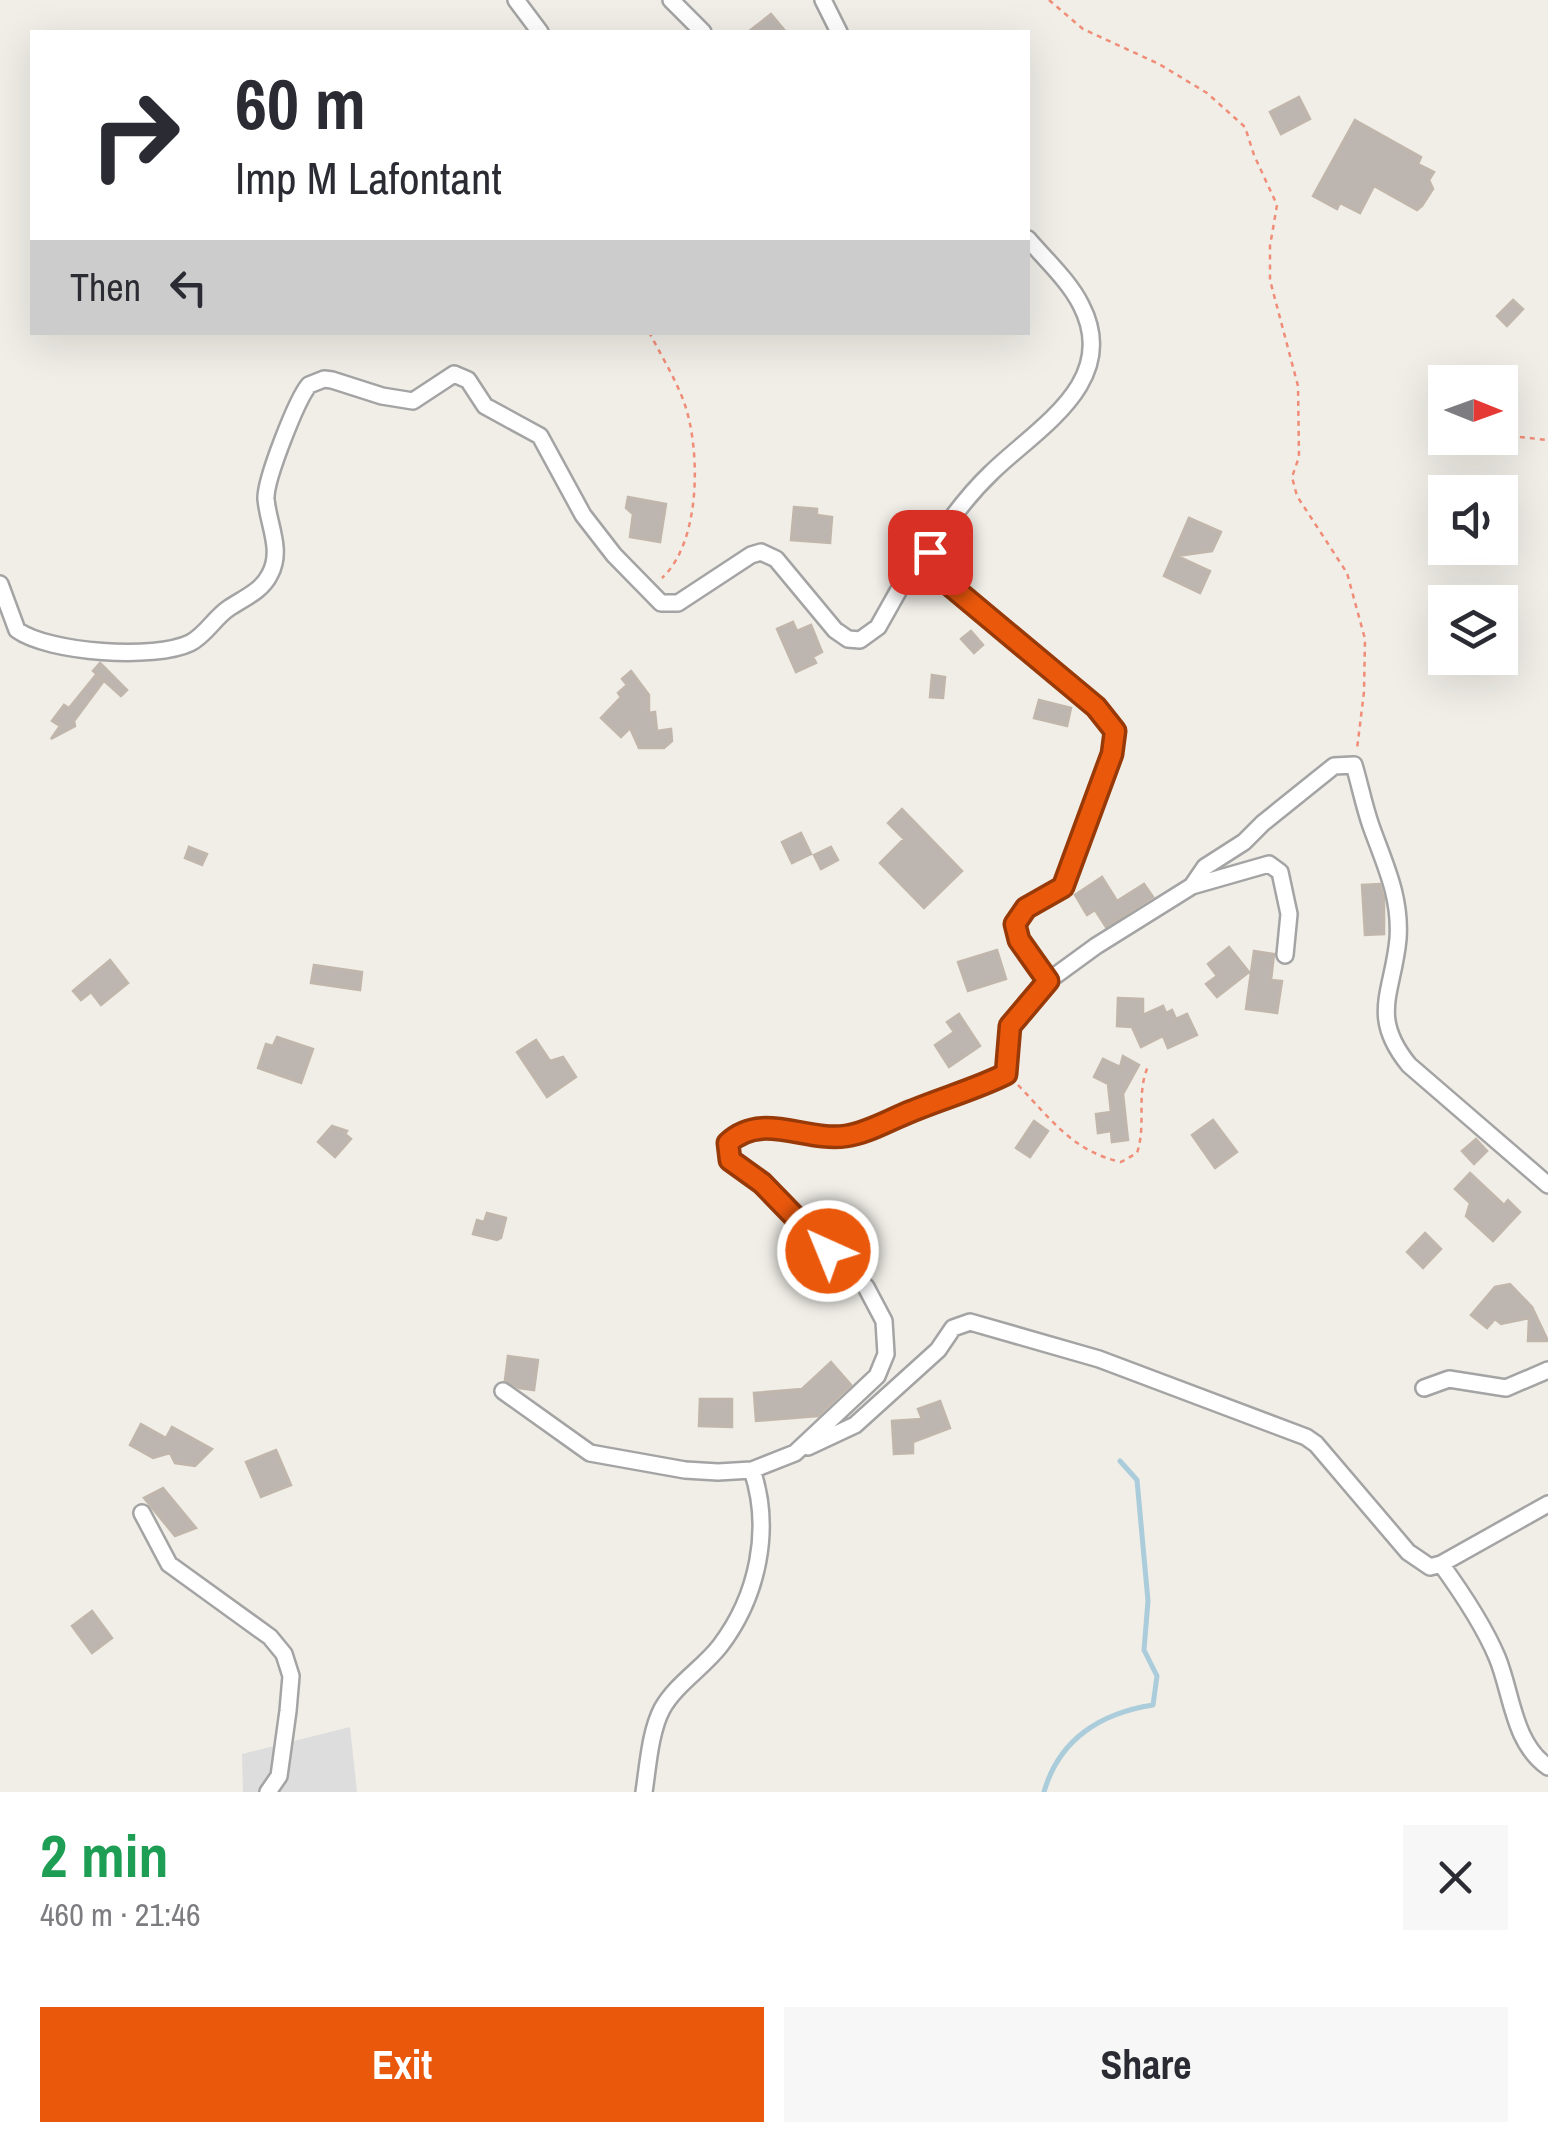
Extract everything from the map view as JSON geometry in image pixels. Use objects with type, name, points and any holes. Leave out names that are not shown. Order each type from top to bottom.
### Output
[{"type":"street","points":[[516,0],[538,30]]},
{"type":"street","points":[[671,0],[701,30]]},
{"type":"street","points":[[822,0],[838,30]]},
{"type":"street","points":[[0,584],[18,630],[36,639],[114,653],[185,646],[270,575],[276,550],[266,501],[268,478],[309,385],[332,380],[413,401],[454,374],[468,380],[485,406],[544,440],[583,515],[647,592],[661,603],[678,603],[751,554],[768,554],[841,636],[860,640],[878,627],[905,579],[930,552],[952,515],[992,471],[1055,416],[1078,390],[1093,342],[1081,304],[1030,241]]},
{"type":"street","points":[[930,552],[939,576],[1096,707],[1115,731],[1112,754],[1063,887],[1026,908],[1015,924],[1019,940],[1048,981]]},
{"type":"street","points":[[1192,886],[1205,867],[1244,842],[1308,784],[1334,766],[1354,766],[1370,823],[1396,889],[1398,939],[1386,1004],[1390,1042],[1409,1065],[1548,1185]]},
{"type":"street","points":[[795,1453],[877,1376],[886,1354],[884,1321],[866,1287],[762,1183],[730,1160],[728,1143],[742,1130],[778,1127],[810,1137],[848,1136],[1006,1074],[1010,1026],[1048,981],[1192,886],[1269,864],[1280,872],[1289,914],[1285,955]]},
{"type":"street","points":[[502,1390],[590,1453],[686,1470],[752,1470],[855,1425],[938,1350],[953,1328],[970,1322],[1098,1359],[1306,1436],[1408,1552],[1430,1567],[1548,1504]]},
{"type":"street","points":[[1424,1388],[1449,1379],[1506,1388],[1548,1370]]},
{"type":"street","points":[[644,1792],[661,1710],[720,1646],[743,1609],[759,1560],[762,1532],[759,1492],[752,1470]]},
{"type":"street","points":[[142,1513],[169,1564],[270,1637],[284,1654],[291,1676],[288,1711],[280,1776],[268,1792]]},
{"type":"street","points":[[1440,1564],[1496,1654],[1526,1746],[1548,1767]]},
{"type":"path","points":[[1049,0],[1083,29],[1159,64],[1232,112],[1245,127],[1277,205],[1270,246],[1270,280],[1298,386],[1298,456],[1292,477],[1296,496],[1347,573],[1365,640],[1364,692],[1354,766]]},
{"type":"path","points":[[647,592],[674,566],[691,520],[696,483],[685,404],[650,335]]},
{"type":"path","points":[[1518,437],[1548,440]]},
{"type":"path","points":[[1006,1074],[1054,1125],[1080,1146],[1094,1156],[1121,1162],[1137,1153],[1142,1136],[1141,1080],[1149,1064]]},
{"type":"shaded area","points":[[350,1727],[357,1792],[243,1792],[242,1754]]},
{"type":"building","points":[[771,14],[784,30],[751,30]]},
{"type":"building","points":[[1299,97],[1310,119],[1281,134],[1270,112]]},
{"type":"building","points":[[1355,120],[1421,157],[1418,164],[1434,172],[1429,180],[1433,189],[1417,210],[1374,186],[1360,213],[1340,203],[1337,209],[1313,196]]},
{"type":"building","points":[[1513,300],[1523,309],[1507,326],[1497,316]]},
{"type":"building","points":[[628,497],[666,504],[660,542],[630,537],[633,514],[626,508]]},
{"type":"building","points":[[794,507],[817,509],[817,515],[832,517],[830,543],[791,540]]},
{"type":"building","points":[[1189,518],[1221,532],[1212,551],[1177,556],[1210,571],[1200,593],[1164,576]]},
{"type":"building","points":[[793,622],[797,631],[811,625],[822,652],[813,657],[816,663],[796,672],[777,629]]},
{"type":"building","points":[[971,631],[983,645],[974,653],[961,639]]},
{"type":"building","points":[[100,663],[127,690],[121,696],[93,671]]},
{"type":"building","points":[[631,671],[649,695],[649,713],[655,712],[657,731],[671,729],[672,741],[664,748],[639,748],[630,728],[621,737],[601,718],[621,697],[618,693],[627,685],[622,679]]},
{"type":"building","points":[[932,675],[945,677],[943,698],[930,697]]},
{"type":"building","points":[[95,676],[103,682],[74,721],[75,726],[51,739],[60,726],[52,721],[64,705],[69,708]]},
{"type":"building","points":[[1039,700],[1071,708],[1067,726],[1034,718]]},
{"type":"building","points":[[902,809],[962,871],[924,908],[880,863],[904,839],[888,823]]},
{"type":"building","points":[[801,833],[811,854],[792,863],[782,842]]},
{"type":"building","points":[[189,847],[207,854],[202,865],[185,858]]},
{"type":"building","points":[[831,847],[838,860],[821,869],[814,855]]},
{"type":"building","points":[[1102,877],[1117,901],[1144,884],[1153,897],[1106,927],[1095,910],[1087,915],[1075,895]]},
{"type":"building","points":[[1380,884],[1384,934],[1365,935],[1362,885]]},
{"type":"building","points":[[1229,947],[1249,972],[1217,997],[1206,984],[1217,976],[1208,964]]},
{"type":"building","points":[[997,950],[1006,979],[968,991],[958,962]]},
{"type":"building","points":[[1254,951],[1274,954],[1271,980],[1282,981],[1277,1013],[1246,1009]]},
{"type":"building","points":[[110,960],[128,983],[101,1005],[91,992],[81,1000],[73,991]]},
{"type":"building","points":[[314,965],[362,972],[360,990],[311,983]]},
{"type":"building","points":[[1118,998],[1143,999],[1143,1015],[1163,1006],[1166,1013],[1172,1010],[1176,1019],[1187,1014],[1197,1035],[1168,1048],[1163,1036],[1141,1047],[1132,1027],[1117,1026]]},
{"type":"building","points":[[959,1014],[980,1046],[949,1067],[935,1045],[954,1032],[947,1022]]},
{"type":"building","points":[[277,1037],[313,1049],[301,1083],[258,1068],[266,1044],[273,1046]]},
{"type":"building","points":[[536,1040],[550,1061],[563,1057],[576,1077],[547,1097],[517,1052]]},
{"type":"building","points":[[1123,1056],[1139,1065],[1123,1094],[1128,1140],[1112,1142],[1111,1131],[1098,1133],[1096,1114],[1111,1112],[1108,1084],[1094,1077],[1103,1059],[1120,1067]]},
{"type":"building","points":[[1213,1120],[1237,1152],[1215,1168],[1192,1135]]},
{"type":"building","points":[[1034,1121],[1048,1131],[1030,1157],[1016,1148]]},
{"type":"building","points":[[332,1126],[347,1131],[345,1134],[351,1139],[335,1157],[318,1142]]},
{"type":"building","points":[[1476,1139],[1487,1151],[1474,1164],[1462,1151]]},
{"type":"building","points":[[1470,1173],[1504,1205],[1508,1200],[1520,1212],[1493,1241],[1466,1216],[1470,1203],[1455,1189]]},
{"type":"building","points":[[487,1213],[506,1218],[497,1240],[473,1234],[477,1220],[484,1222]]},
{"type":"building","points":[[1425,1233],[1441,1249],[1423,1268],[1407,1252]]},
{"type":"building","points":[[1510,1284],[1532,1307],[1548,1341],[1528,1341],[1529,1318],[1501,1324],[1495,1319],[1487,1328],[1471,1315],[1495,1287]]},
{"type":"building","points":[[508,1356],[538,1360],[534,1390],[505,1380]]},
{"type":"building","points":[[831,1362],[851,1385],[818,1416],[756,1421],[754,1393],[802,1389]]},
{"type":"building","points":[[700,1399],[732,1399],[732,1427],[699,1426]]},
{"type":"building","points":[[940,1401],[950,1428],[913,1442],[913,1453],[894,1454],[892,1421],[922,1419],[918,1409]]},
{"type":"building","points":[[141,1424],[166,1438],[172,1427],[212,1449],[195,1466],[175,1463],[170,1453],[153,1458],[130,1445]]},
{"type":"building","points":[[276,1450],[291,1485],[261,1497],[246,1462]]},
{"type":"building","points":[[163,1488],[196,1528],[175,1536],[144,1498]]},
{"type":"building","points":[[92,1611],[112,1638],[92,1653],[72,1626]]},
{"type":"waterway","points":[[1044,1792],[1051,1773],[1071,1743],[1100,1722],[1153,1705],[1157,1676],[1144,1650],[1148,1601],[1137,1480],[1120,1461]]},
{"type":"route","points":[[828,1251],[762,1183],[730,1160],[728,1143],[742,1130],[778,1127],[810,1137],[848,1136],[1006,1074],[1010,1026],[1048,981],[1019,940],[1015,924],[1026,908],[1063,887],[1112,754],[1115,731],[1096,707],[939,576],[930,552]]}]
